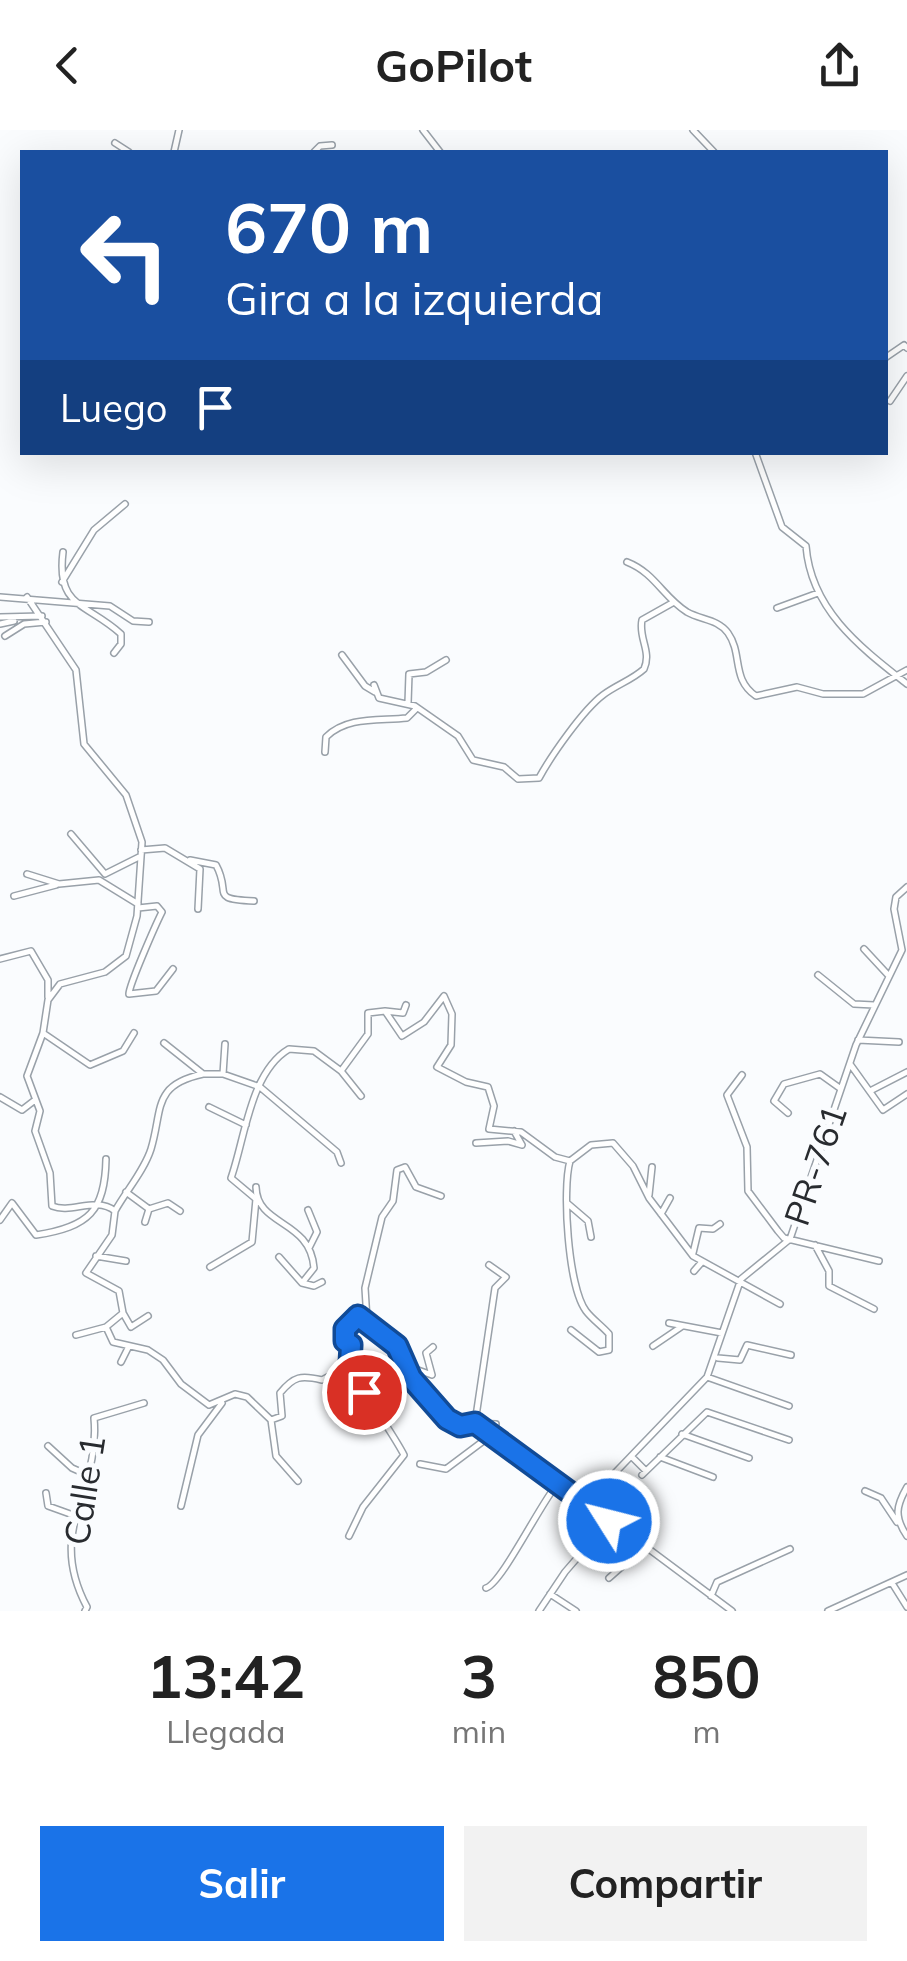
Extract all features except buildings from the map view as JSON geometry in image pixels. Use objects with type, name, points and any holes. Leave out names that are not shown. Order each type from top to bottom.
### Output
[{"type":"street","points":[[422,130],[438,150]]},
{"type":"street","points":[[693,130],[712,150]]},
{"type":"street","points":[[115,142],[126,150]]},
{"type":"street","points":[[318,150],[332,144]]},
{"type":"street","points":[[890,400],[907,376]]},
{"type":"street","points":[[756,455],[782,527],[806,546],[818,592],[856,644],[907,684]]},
{"type":"street","points":[[62,582],[94,530],[125,504]]},
{"type":"street","points":[[63,552],[62,582],[75,603],[121,634],[121,644],[114,653]]},
{"type":"street","points":[[627,562],[653,575],[674,602],[725,628],[732,639],[739,677],[756,696],[768,697],[797,686],[823,694],[863,694],[907,670]]},
{"type":"street","points":[[777,608],[818,592]]},
{"type":"street","points":[[0,597],[27,597],[46,604],[110,606],[133,621],[149,622]]},
{"type":"street","points":[[27,597],[76,670],[84,744],[126,795],[141,853],[133,940],[119,965],[60,984],[48,1000]]},
{"type":"street","points":[[342,655],[365,686],[374,688],[385,701],[408,703],[458,736],[473,760],[504,767],[518,779],[538,778],[569,738],[577,719],[603,695],[644,669],[648,651],[640,631],[642,620],[674,602]]},
{"type":"street","points":[[0,620],[44,619]]},
{"type":"street","points":[[5,636],[24,624],[44,619]]},
{"type":"street","points":[[408,703],[410,674],[426,672],[446,660]]},
{"type":"street","points":[[325,752],[326,737],[334,729],[354,721],[408,718],[417,708]]},
{"type":"street","points":[[71,834],[105,874],[141,853],[165,848],[190,860],[216,865],[221,895],[227,900],[254,901]]},
{"type":"street","points":[[190,860],[203,876],[198,909]]},
{"type":"street","points":[[27,874],[58,884]]},
{"type":"street","points":[[14,896],[58,884],[100,880],[138,906],[157,906],[162,912],[147,953],[130,981],[129,994],[156,991],[172,968]]},
{"type":"street","name":"PR-761","points":[[586,1504],[707,1378],[718,1358],[722,1333],[742,1279],[790,1239],[858,1040],[902,950],[894,910],[896,897],[907,888]]},
{"type":"street","points":[[864,949],[889,976]]},
{"type":"street","points":[[0,960],[31,951],[48,980],[43,1033],[27,1076],[40,1111],[35,1131],[50,1174],[52,1206],[59,1210],[100,1204],[114,1210]]},
{"type":"street","points":[[818,974],[854,1004],[874,1005]]},
{"type":"street","points":[[384,1011],[402,1036],[424,1022],[446,996],[452,1014],[451,1045],[437,1067],[466,1082],[488,1087],[494,1106],[487,1126],[496,1132],[514,1132],[570,1161]]},
{"type":"street","points":[[341,1071],[368,1034],[368,1012],[403,1013],[406,1004]]},
{"type":"street","points":[[43,1033],[90,1065],[122,1051],[134,1033]]},
{"type":"street","points":[[858,1040],[899,1042]]},
{"type":"street","points":[[164,1043],[203,1074]]},
{"type":"street","points":[[223,1074],[226,1044]]},
{"type":"street","points":[[302,1282],[314,1268],[303,1235],[282,1224],[231,1178],[246,1126],[260,1087],[285,1050],[314,1051],[341,1071],[362,1096]]},
{"type":"street","points":[[850,1064],[884,1110],[907,1094]]},
{"type":"street","points":[[868,1091],[907,1072]]},
{"type":"street","points":[[148,1316],[131,1327],[123,1313],[119,1291],[86,1273],[112,1235],[114,1210],[150,1151],[164,1094],[180,1079],[223,1074],[260,1087],[337,1152],[341,1163]]},
{"type":"street","points":[[788,1113],[774,1101],[784,1084],[820,1074],[841,1089]]},
{"type":"street","points":[[742,1075],[727,1095],[731,1115],[748,1147],[748,1191],[778,1231],[790,1239],[878,1261]]},
{"type":"street","points":[[0,1097],[22,1110],[36,1100]]},
{"type":"street","points":[[210,1107],[246,1126]]},
{"type":"street","points":[[476,1143],[508,1140],[522,1145],[514,1132]]},
{"type":"street","points":[[592,1324],[574,1274],[564,1201],[570,1161],[591,1145],[613,1144],[633,1166],[649,1198],[700,1263],[742,1279],[780,1304]]},
{"type":"street","points":[[0,1220],[12,1203],[29,1230],[47,1234],[84,1221],[100,1204],[106,1159]]},
{"type":"street","points":[[367,1320],[365,1288],[382,1217],[392,1201],[397,1170],[405,1167],[416,1186],[440,1196]]},
{"type":"street","points":[[649,1198],[652,1167]]},
{"type":"street","points":[[210,1268],[252,1242],[256,1187]]},
{"type":"street","points":[[126,1192],[148,1210]]},
{"type":"street","points":[[661,1214],[670,1198]]},
{"type":"street","points":[[564,1201],[588,1221],[591,1237]]},
{"type":"street","points":[[148,1210],[168,1202],[180,1210]]},
{"type":"street","points":[[145,1222],[148,1210]]},
{"type":"street","points":[[308,1210],[317,1232],[309,1248]]},
{"type":"street","points":[[693,1256],[699,1228],[713,1230],[720,1224]]},
{"type":"street","points":[[814,1245],[829,1271],[830,1286],[874,1309]]},
{"type":"street","points":[[96,1256],[126,1261]]},
{"type":"street","points":[[279,1256],[302,1282],[314,1286],[322,1282]]},
{"type":"street","points":[[694,1271],[700,1263]]},
{"type":"street","points":[[475,1423],[495,1288],[506,1277],[490,1265]]},
{"type":"street","points":[[572,1330],[599,1352],[609,1350],[610,1334],[586,1311]]},
{"type":"street","points":[[76,1335],[106,1328],[123,1313]]},
{"type":"street","points":[[272,1420],[282,1416],[280,1393],[292,1379],[303,1376],[322,1380],[337,1372],[350,1322],[358,1316],[397,1346],[401,1364],[447,1419],[460,1426],[496,1424]]},
{"type":"street","points":[[668,1323],[722,1333]]},
{"type":"street","points":[[653,1346],[682,1327]]},
{"type":"street","points":[[106,1328],[113,1342],[148,1350],[163,1360],[180,1384],[208,1405],[235,1394],[247,1396],[272,1420],[276,1456],[298,1481]]},
{"type":"street","points":[[345,1341],[351,1345],[350,1363],[364,1392],[385,1417],[404,1455],[363,1506],[350,1536]]},
{"type":"street","points":[[718,1358],[740,1360],[747,1345],[791,1355]]},
{"type":"street","points":[[401,1364],[432,1374],[426,1353],[433,1347]]},
{"type":"street","points":[[121,1362],[128,1348]]},
{"type":"street","points":[[707,1378],[789,1406]]},
{"type":"street","points":[[181,1506],[198,1435],[222,1400]]},
{"type":"street","name":"Calle 1","points":[[85,1611],[88,1607],[77,1588],[71,1547],[73,1515],[90,1476],[97,1442],[94,1418],[144,1403]]},
{"type":"street","points":[[631,1456],[644,1473],[707,1412],[789,1440]]},
{"type":"street","points":[[475,1423],[732,1611]]},
{"type":"street","points":[[682,1434],[749,1458]]},
{"type":"street","points":[[420,1464],[446,1469],[486,1439],[512,1448]]},
{"type":"street","points":[[48,1446],[72,1468],[90,1476]]},
{"type":"street","points":[[660,1458],[712,1477]]},
{"type":"street","points":[[486,1588],[508,1569],[522,1536],[558,1483]]},
{"type":"street","points":[[899,1524],[896,1505],[907,1487]]},
{"type":"street","points":[[865,1491],[881,1498],[907,1536]]},
{"type":"street","points":[[46,1493],[48,1506],[73,1515]]},
{"type":"street","points":[[539,1611],[610,1520]]},
{"type":"street","points":[[608,1578],[643,1548]]},
{"type":"street","points":[[711,1596],[716,1582],[790,1549]]},
{"type":"street","points":[[828,1611],[907,1575]]},
{"type":"street","points":[[892,1583],[907,1607]]},
{"type":"street","points":[[550,1594],[576,1611]]},
{"type":"route","points":[[364,1392],[350,1363],[351,1345],[345,1341],[345,1329],[358,1316],[397,1346],[401,1364],[420,1392],[447,1419],[460,1426],[475,1423],[609,1521]]}]
